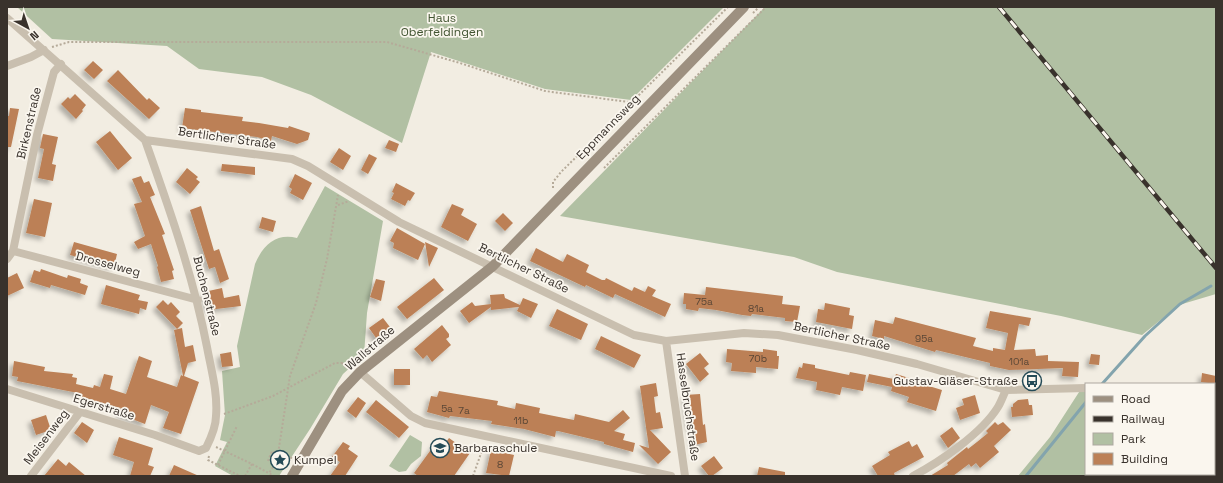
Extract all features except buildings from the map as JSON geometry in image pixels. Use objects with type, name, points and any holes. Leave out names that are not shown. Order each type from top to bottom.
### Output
[{"type":"street","name":"Eppmannsweg","points":[[493,266],[744,7]]},
{"type":"street","points":[[7,18],[61,64],[145,140]]},
{"type":"street","points":[[7,66],[31,57],[44,50]]},
{"type":"street","name":"Birkenstraße","points":[[7,259],[13,251],[37,135],[54,72],[61,64]]},
{"type":"street","name":"Bertlicher Straße","points":[[145,140],[292,159],[342,187],[399,222],[634,335],[666,341],[744,333],[778,335],[917,364],[1006,390],[1085,388]]},
{"type":"street","name":"Buchenstraße","points":[[145,140],[181,243],[198,300],[213,379],[216,416],[211,445]]},
{"type":"street","name":"Drosselweg","points":[[13,251],[198,300]]},
{"type":"street","name":"Wallstraße","points":[[292,476],[342,391],[361,370],[493,266]]},
{"type":"street","name":"Hasselbruchstraße","points":[[666,341],[685,476]]},
{"type":"street","points":[[361,370],[411,416],[424,423],[486,438],[550,449],[671,476]]},
{"type":"street","name":"Egerstraße","points":[[7,389],[156,435],[199,451],[211,445]]},
{"type":"street","points":[[913,476],[943,458],[966,440],[998,408],[1006,390]]},
{"type":"street","name":"Meisenweg","points":[[31,476],[80,412]]},
{"type":"path","points":[[553,188],[553,182],[560,172],[728,7]]},
{"type":"path","points":[[599,172],[766,7]]},
{"type":"path","points":[[44,50],[69,42],[388,42],[545,91],[630,104],[640,113]]},
{"type":"path","points":[[269,473],[278,454],[287,390],[297,354],[316,303],[338,205],[338,193],[342,187]]},
{"type":"path","points":[[216,416],[274,396],[335,363],[356,363],[361,370]]},
{"type":"path","points":[[218,465],[238,426]]},
{"type":"path","points":[[473,476],[486,438]]},
{"type":"path","points":[[240,476],[208,460],[211,445],[274,476]]},
{"type":"path","points":[[268,461],[272,451],[294,459],[290,465]]},
{"type":"path","points":[[245,476],[252,464]]},
{"type":"green space","name":"Haus Oberfeldingen","points":[[17,7],[724,7],[631,100],[545,89],[431,52],[402,143],[311,95],[262,77],[199,69],[167,46],[52,39]]},
{"type":"green space","points":[[765,7],[1216,7],[1216,294],[1179,305],[1142,335],[1061,316],[837,272],[794,257],[560,216]]},
{"type":"green space","points":[[325,186],[383,221],[367,313],[364,355],[343,374],[310,429],[279,476],[233,476],[215,466],[227,442],[220,440],[225,415],[222,371],[240,367],[237,346],[255,264],[262,251],[271,242],[283,237],[297,238]]},
{"type":"green space","points":[[1081,389],[1085,389],[1085,475],[1215,475],[1216,406],[1216,476],[1018,476],[1050,437]]},
{"type":"green space","points":[[410,435],[422,442],[421,456],[411,464],[406,471],[399,472],[389,466]]},
{"type":"waterway","points":[[1103,383],[1145,336],[1180,304],[1211,286]]},
{"type":"waterway","points":[[1026,476],[1085,403]]},
{"type":"railway","points":[[999,7],[1216,268]]},
{"type":"place","name":"Gustav-Gläser-Straße","points":[[1032,381]]},
{"type":"place","name":"Barbaraschule","points":[[440,448]]},
{"type":"place","name":"Kumpel","points":[[280,460]]}]
